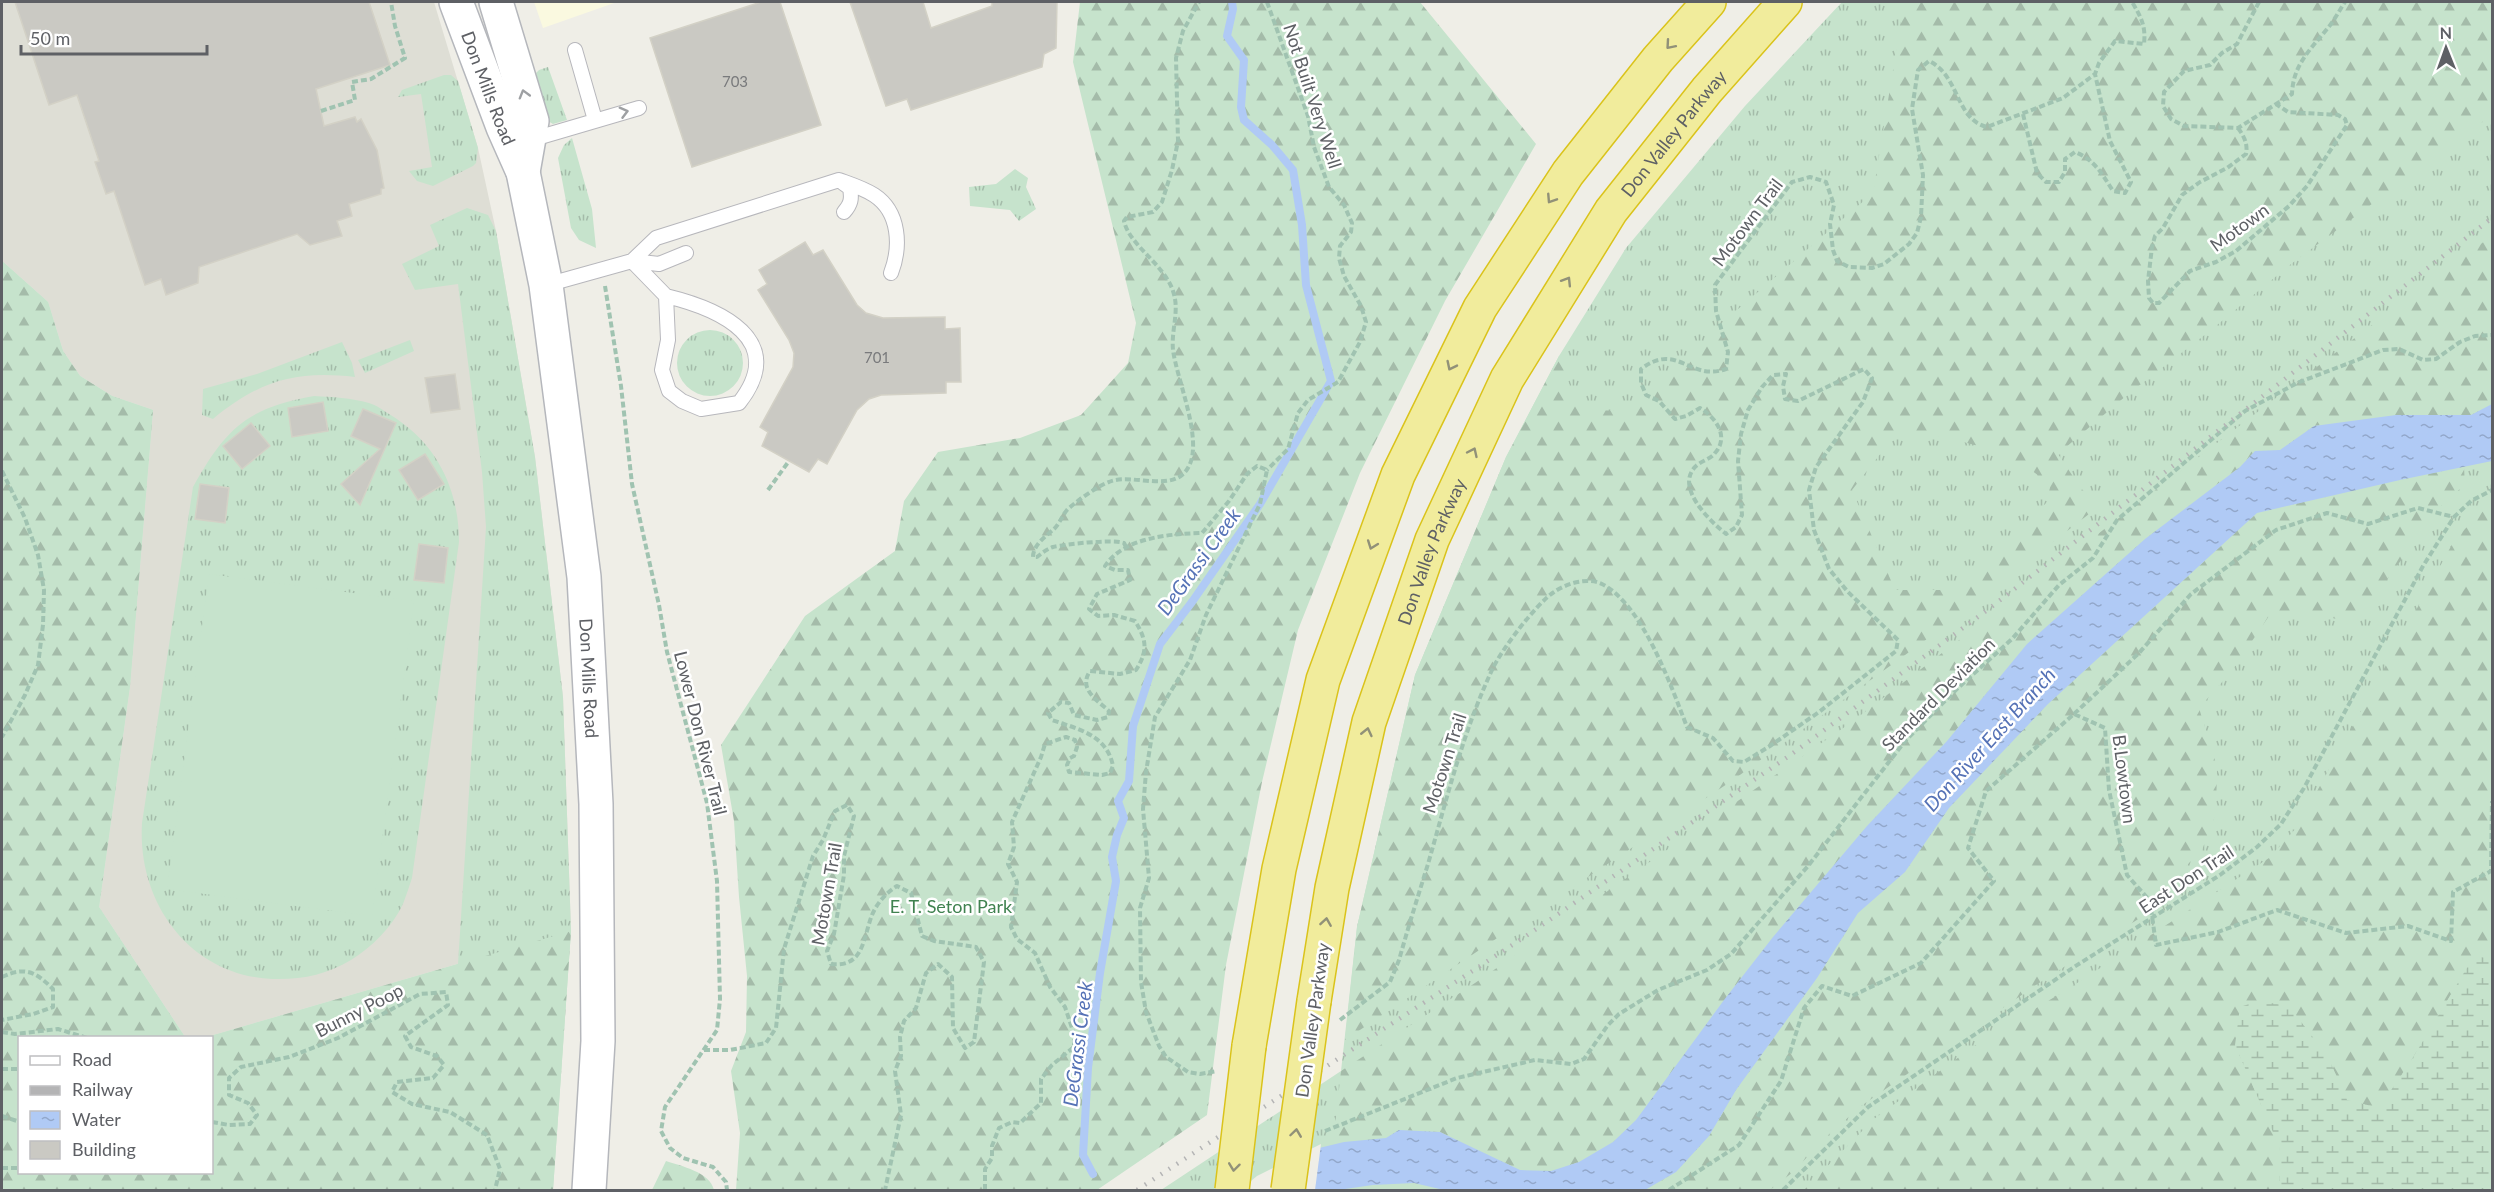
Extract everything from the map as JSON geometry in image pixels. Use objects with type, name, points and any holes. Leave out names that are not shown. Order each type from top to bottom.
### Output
[{"type":"highway","points":[[1232,1191],[1238,1057],[1279,869],[1323,680],[1398,475],[1479,308],[1568,173],[1658,59],[1709,2]]},
{"type":"highway","name":"Don Valley Parkway","points":[[1288,1191],[1323,1011],[1332,888],[1369,722],[1432,540],[1502,390],[1611,211],[1707,90],[1785,2]]},
{"type":"main road","name":"Don Mills Road","points":[[456,2],[503,127],[526,156]]},
{"type":"main road","name":"Don Mills Road","points":[[496,2],[532,121],[526,156],[546,285],[584,577],[596,804],[598,1041],[589,1191]]},
{"type":"lane","points":[[574,50],[595,120]]},
{"type":"lane","points":[[526,156],[595,120],[639,108]]},
{"type":"lane","points":[[839,180],[850,188],[852,197],[850,205],[844,212]]},
{"type":"lane","points":[[632,261],[656,238],[839,180],[875,196],[887,207],[895,225],[898,243],[896,260],[891,273]]},
{"type":"lane","points":[[546,285],[632,261],[659,264],[686,253]]},
{"type":"lane","points":[[632,261],[666,296],[694,303],[727,317],[752,343],[757,368],[752,386],[739,403],[701,409],[682,401],[669,390],[662,369],[668,340],[666,296]]},
{"type":"path","points":[[321,111],[355,100],[352,82],[371,79],[405,58],[395,26],[391,2]]},
{"type":"path","points":[[1126,547],[1124,543],[1112,540],[1054,547],[1033,557],[1038,545],[1060,522],[1067,510],[1108,482],[1124,478],[1162,481],[1180,476],[1189,468],[1194,454],[1187,408],[1173,349],[1174,323],[1178,308],[1173,290],[1162,270],[1130,236],[1124,221],[1127,217],[1153,212],[1162,202],[1178,141],[1175,124],[1178,94],[1176,58],[1182,31],[1199,2]]},
{"type":"path","name":"Not Built Very Well","points":[[1267,2],[1308,116],[1314,147],[1329,187],[1344,205],[1353,223],[1351,232],[1340,246],[1339,258],[1344,276],[1361,306],[1366,322],[1360,342],[1338,382],[1308,400],[1298,413],[1288,449],[1267,470]]},
{"type":"path","name":"Motown Trail","points":[[1323,1011],[1342,1019],[1390,982],[1399,960],[1462,745],[1493,668],[1536,609],[1554,591],[1578,582],[1593,581],[1604,585],[1626,605],[1660,660],[1687,727],[1713,738],[1733,761],[1744,762],[1770,746],[1819,712],[1896,651],[1898,640],[1848,592],[1829,569],[1814,530],[1809,490],[1816,466],[1863,402],[1872,378],[1864,369],[1798,401],[1785,399],[1783,386],[1786,374],[1773,375],[1762,387],[1748,410],[1740,434],[1738,461],[1742,515],[1736,527],[1726,534],[1713,523],[1699,505],[1691,493],[1689,481],[1695,466],[1715,453],[1721,441],[1720,427],[1712,415],[1700,408],[1675,419],[1659,401],[1646,395],[1641,383],[1641,369],[1655,359],[1673,358],[1691,367],[1715,373],[1726,369],[1728,352],[1716,311],[1715,285],[1792,182],[1810,177],[1827,182],[1834,206],[1830,224],[1833,250],[1838,261],[1843,264],[1849,267],[1872,268],[1884,264],[1909,244],[1917,233],[1921,217],[1923,175],[1912,109],[1913,96],[1918,70],[1929,61],[1939,66],[1955,88],[1966,114],[1975,124],[1987,127],[2063,98],[2095,74],[2099,63],[2115,41],[2144,44],[2146,31],[2142,18],[2132,2]]},
{"type":"path","points":[[2259,2],[2237,44],[2222,52],[2210,65],[2184,71],[2164,92],[2163,106],[2171,119],[2184,126],[2238,128],[2292,94],[2293,79],[2306,52],[2328,28],[2345,2]]},
{"type":"path","points":[[2024,114],[2037,172],[2046,182],[2059,182],[2065,172],[2065,159],[2075,152],[2088,158],[2097,167],[2113,191],[2125,193],[2131,182],[2110,141],[2095,74]]},
{"type":"path","name":"Motown","points":[[2238,128],[2243,135],[2247,148],[2246,154],[2182,195],[2163,228],[2155,236],[2148,281],[2149,298],[2153,303],[2160,303],[2190,271],[2216,262],[2236,251],[2289,206],[2307,186],[2347,125],[2345,119],[2338,115],[2288,112],[2276,104]]},
{"type":"path","name":"Lower Don River Trail","points":[[603,270],[621,386],[632,484],[667,652],[707,802],[717,881],[720,999],[717,1030],[665,1107],[661,1131],[670,1148],[683,1158],[713,1167],[726,1182],[727,1191]]},
{"type":"path","name":"Standard Deviation","points":[[1350,1121],[1457,1078],[1535,1060],[1571,1064],[1584,1059],[1608,1025],[1619,1014],[1658,990],[1707,970],[1731,954],[1808,866],[1906,740],[2012,639],[2059,585],[2093,558],[2122,516],[2246,411],[2297,383],[2383,350],[2399,349],[2423,360],[2436,359],[2460,342],[2475,336],[2493,334]]},
{"type":"path","points":[[768,490],[789,461]]},
{"type":"path","points":[[985,1191],[985,1169],[992,1158],[992,1146],[999,1128],[1012,1122],[1020,1123],[1031,1114],[1041,1102],[1041,1078],[1052,1065],[1074,1047],[1074,1034],[1065,1007],[1050,987],[1035,953],[1017,939],[1011,927],[1017,882],[1008,864],[1014,847],[1012,822],[1045,744],[1066,737],[1075,740],[1077,747],[1067,765],[1069,772],[1102,775],[1110,773],[1113,766],[1111,755],[1090,733],[1052,720],[1048,713],[1061,702],[1069,704],[1074,715],[1097,720],[1108,717],[1109,711],[1093,698],[1086,688],[1087,676],[1090,671],[1120,674],[1136,670],[1142,659],[1145,638],[1135,621],[1114,615],[1098,616],[1089,609],[1097,594],[1130,580],[1128,570],[1115,570],[1105,566],[1112,555],[1126,547],[1178,534],[1202,533],[1229,501],[1247,474],[1257,465],[1267,470],[1260,504],[1206,615],[1190,660],[1155,717],[1146,772],[1143,809],[1149,878],[1140,908],[1141,982],[1146,1012],[1159,1046],[1166,1057],[1188,1072],[1200,1074],[1238,1057]]},
{"type":"path","points":[[2,471],[25,518],[38,555],[44,590],[44,625],[38,665],[2,737]]},
{"type":"path","name":"East Don Trail","points":[[1783,1191],[1868,1107],[2073,967],[2229,868],[2257,848],[2282,824],[2304,788],[2423,566],[2454,518],[2471,501],[2493,490]]},
{"type":"path","points":[[1669,1191],[1739,1145],[1781,1081],[1804,1008],[1822,986],[1852,996],[1921,963],[1994,881],[1968,848],[1986,791],[2074,714],[2139,652],[2191,594],[2276,530],[2326,513],[2368,524],[2418,508],[2454,518]]},
{"type":"path","name":"B.Lowtown","points":[[2074,714],[2105,728],[2109,790],[2127,875],[2150,901],[2156,945],[2218,932],[2277,910],[2346,933],[2408,926],[2451,941],[2453,892],[2491,871],[2493,801]]},
{"type":"path","name":"Motown Trail","points":[[704,1050],[730,1050],[766,1043],[776,1028],[784,948],[813,856],[835,811],[846,805],[854,816],[844,856],[844,875],[834,934],[827,951],[831,964],[843,965],[854,959],[865,941],[872,914],[885,893],[897,886],[911,893],[922,936],[934,941],[976,947],[984,962],[974,1042],[964,1048],[953,1028],[952,977],[938,964],[926,973],[915,1008],[904,1021],[900,1037],[901,1056],[895,1071],[901,1115],[885,1191]]},
{"type":"path","points":[[2,977],[14,971],[38,974],[52,989],[52,1007],[33,1014],[2,1020]]},
{"type":"path","name":"Bunny Poop","points":[[213,1122],[229,1125],[250,1124],[257,1115],[248,1103],[229,1095],[229,1078],[241,1067],[289,1057],[338,1038],[420,994],[446,993],[448,1005],[405,1036],[411,1047],[437,1056],[444,1065],[433,1078],[397,1082],[392,1092],[412,1104],[450,1112],[487,1135],[500,1169],[495,1191]]},
{"type":"path","points":[[2,1032],[15,1034],[58,1029],[81,1036]]},
{"type":"path","points":[[2,1069],[18,1069]]},
{"type":"path","points":[[2,1116],[18,1121]]},
{"type":"path","points":[[2,1168],[18,1168]]},
{"type":"shaded area","points":[[2,2],[434,2],[478,148],[496,231],[535,457],[563,697],[571,931],[210,1036],[184,1036],[99,907],[130,686],[153,410],[112,396],[80,376],[63,351],[48,302],[2,261]]},
{"type":"shaded area","points":[[534,2],[617,2],[543,28]]},
{"type":"green space","name":"E. T. Seton Park","points":[[1080,2],[1420,2],[1536,144],[1445,301],[1360,473],[1298,630],[1262,782],[1226,965],[1207,1115],[1097,1190],[736,1190],[740,1133],[731,1071],[746,1032],[747,976],[734,821],[721,745],[805,616],[895,551],[904,501],[938,452],[1020,438],[1081,415],[1128,363],[1136,323],[1073,62]]},
{"type":"green space","points":[[1842,2],[2492,2],[2492,1190],[1161,1190],[1341,1071],[1357,927],[1415,675],[1506,457],[1559,356],[1626,248],[1745,106]]},
{"type":"green space","points":[[1904,2],[2492,2],[2492,115],[2291,264],[2127,395],[2058,454],[2080,487],[2098,507],[1945,626],[1733,780],[1345,1040],[1357,927],[1415,675],[1506,457],[1559,356],[1579,410],[1636,411],[1723,322],[1873,193]],"holes":[[[1899,430],[1938,436],[2001,454],[2037,474],[2050,487],[2047,502],[1973,578],[1948,590],[1895,590],[1852,490]]]},
{"type":"green space","points":[[548,67],[567,120],[553,124],[548,121],[536,73]]},
{"type":"green space","points":[[444,75],[451,75],[458,81],[478,148],[476,163],[473,166],[433,186],[417,181],[409,171],[432,167],[421,94],[398,97],[402,90]]},
{"type":"green space","points":[[572,138],[592,209],[596,248],[579,240],[571,228],[558,158],[564,145]]},
{"type":"green space","points":[[1015,169],[1028,178],[1026,187],[1036,209],[1019,221],[1010,210],[970,206],[969,187],[996,184]]},
{"type":"green space","points":[[467,208],[488,215],[496,231],[535,457],[563,697],[571,931],[553,1190],[2,1190],[2,261],[48,302],[63,351],[80,376],[112,396],[153,410],[130,686],[99,907],[184,1036],[18,1036],[18,1174],[213,1174],[213,1036],[210,1036],[458,964],[486,527],[482,472],[458,284],[415,290],[402,264],[439,246],[430,225]]},
{"type":"green space","points":[[2492,236],[2492,404],[2471,415],[2396,415],[2314,426],[2280,450],[2255,451],[2240,467],[2145,539],[2027,644],[1947,741],[1867,826],[1636,1120],[1613,1142],[1579,1162],[1551,1171],[1520,1170],[1440,1132],[1399,1130],[1386,1138],[1333,1144],[1341,1071],[1475,983],[1849,724],[2445,269]]},
{"type":"green space","points":[[2,261],[48,302],[63,351],[80,376],[112,396],[153,410],[130,686],[99,907],[184,1036],[18,1036],[18,1174],[213,1174],[213,1036],[210,1036],[571,931],[553,1190],[2,1190]]},
{"type":"green space","points":[[703,330],[717,330],[729,335],[738,344],[743,363],[741,376],[734,387],[717,396],[703,396],[691,391],[682,382],[677,370],[677,356],[682,344],[691,335]]},
{"type":"green space","points":[[410,340],[414,351],[365,373],[358,360]]},
{"type":"green space","points":[[342,342],[352,363],[355,377],[314,375],[279,381],[246,395],[213,419],[202,415],[203,389],[257,374]]},
{"type":"green space","points":[[314,396],[349,399],[372,404],[406,425],[420,438],[442,468],[449,485],[455,503],[459,542],[412,878],[403,904],[381,936],[351,960],[313,976],[272,979],[243,974],[216,964],[194,949],[174,930],[159,906],[149,881],[143,853],[142,823],[193,487],[216,450],[241,424],[271,407]]},
{"type":"green space","points":[[2464,467],[2465,487],[2450,494],[2354,624],[2308,611],[2269,616],[2231,672],[2199,708],[2217,767],[2216,813],[2202,850],[2162,890],[2160,905],[2036,985],[1861,1106],[1826,1137],[1793,1172],[1770,1190],[1645,1190],[1676,1172],[1709,1136],[1736,1090],[1817,978],[1858,913],[1905,872],[1949,808],[2048,704],[2257,513],[2400,479]]},
{"type":"green space","points":[[2492,502],[2492,959],[2474,956],[2411,1061],[2379,1108],[2347,1100],[2328,1057],[2235,1045],[2279,1146],[2280,1190],[1804,1190],[1874,1119],[1981,1041],[2068,989],[2269,858],[2298,826],[2455,539]]},
{"type":"green space","points":[[209,574],[414,601],[372,916],[167,889]]},
{"type":"green space","points":[[2474,956],[2492,959],[2492,1190],[2280,1190],[2279,1146],[2235,1045],[2240,1007],[2258,1001],[2289,1006],[2328,1057],[2347,1100],[2379,1108],[2411,1061]]},
{"type":"green space","points":[[666,1161],[701,1174],[714,1190],[652,1190]]},
{"type":"water","name":"Don River East Branch","points":[[2492,404],[2492,461],[2257,513],[2048,704],[1949,808],[1905,872],[1858,913],[1817,978],[1736,1090],[1709,1136],[1676,1172],[1645,1190],[1444,1190],[1414,1183],[1338,1190],[1243,1190],[1319,1148],[1344,1142],[1386,1138],[1399,1130],[1440,1132],[1520,1170],[1551,1171],[1579,1162],[1613,1142],[1636,1120],[1773,937],[1867,826],[1947,741],[2027,644],[2145,539],[2240,467],[2255,451],[2280,450],[2314,426],[2396,415],[2471,415]]},
{"type":"pier","points":[[1321,1144],[1315,1190],[1240,1190],[1257,1176]]},
{"type":"building","points":[[15,2],[369,2],[390,65],[316,89],[324,126],[355,117],[357,122],[361,119],[377,150],[384,188],[381,189],[381,194],[349,204],[352,216],[337,221],[342,236],[310,245],[297,234],[199,267],[198,283],[166,295],[161,279],[145,285],[114,191],[106,194],[95,162],[99,161],[77,95],[49,105]]},
{"type":"building","points":[[761,2],[780,2],[821,125],[692,167],[650,38]]},
{"type":"building","points":[[850,2],[923,2],[931,28],[992,6],[992,2],[1057,2],[1056,48],[1044,54],[1042,67],[911,110],[907,99],[886,106]]},
{"type":"building","points":[[805,242],[813,255],[823,250],[857,305],[866,313],[883,318],[945,317],[945,329],[960,328],[961,382],[946,382],[946,393],[881,395],[869,399],[857,410],[827,464],[818,459],[809,472],[762,446],[768,432],[760,427],[793,367],[794,353],[789,340],[758,290],[767,284],[759,270]]},
{"type":"building","points":[[455,374],[460,409],[431,413],[425,378]]},
{"type":"building","points":[[323,402],[328,431],[292,437],[288,408]]},
{"type":"building","points":[[363,409],[396,423],[360,505],[341,484],[380,449],[351,436]]},
{"type":"building","points":[[251,423],[270,446],[242,469],[223,446]]},
{"type":"building","points":[[425,454],[444,484],[418,500],[399,470]]},
{"type":"building","points":[[200,484],[229,488],[225,523],[195,519]]},
{"type":"building","points":[[419,544],[448,548],[444,583],[414,580]]},
{"type":"waterway","name":"DeGrassi Creek","points":[[1093,1174],[1083,1155],[1088,1068],[1100,973],[1116,881],[1112,857],[1124,818],[1118,801],[1129,781],[1133,726],[1160,644],[1260,504],[1331,381],[1306,285],[1302,225],[1293,170],[1272,145],[1244,120],[1241,107],[1244,60],[1227,36],[1233,9],[1232,2]]},
{"type":"railway","points":[[1137,1190],[1526,936],[1789,756],[1990,608],[2492,218]]}]
